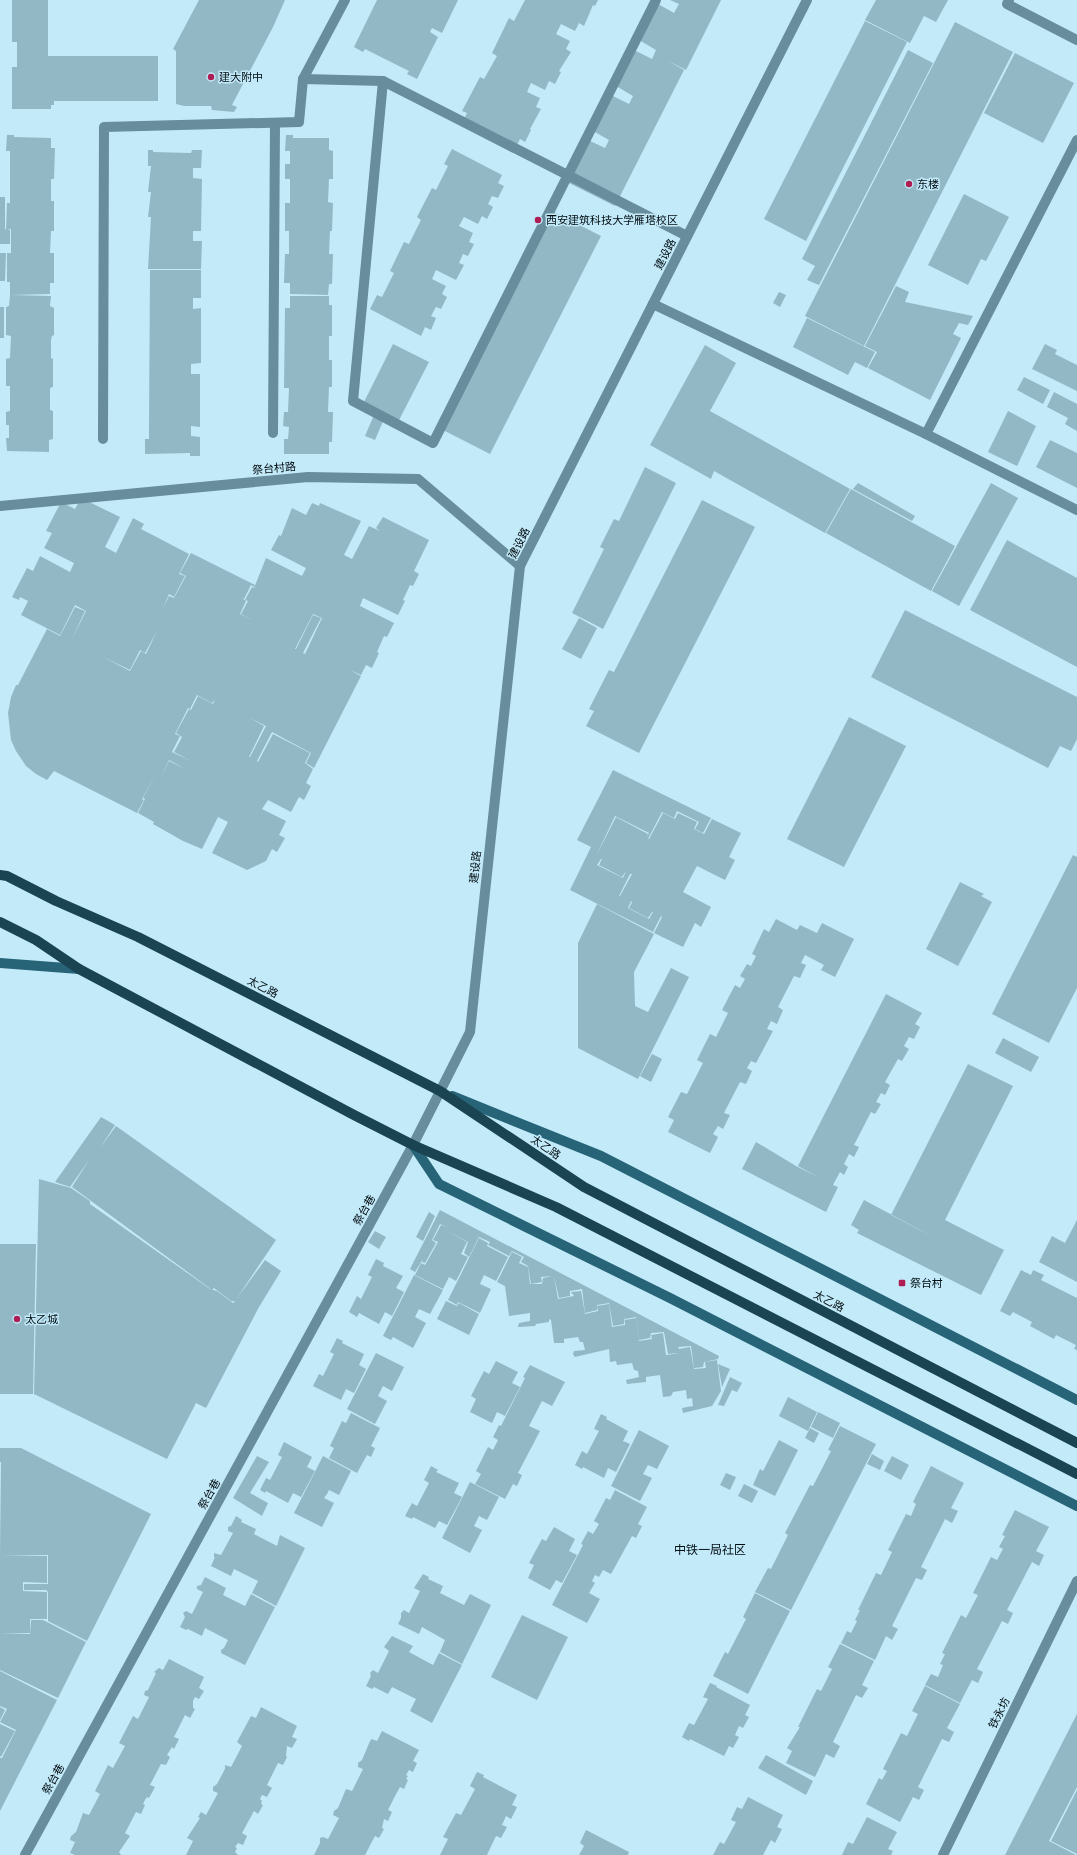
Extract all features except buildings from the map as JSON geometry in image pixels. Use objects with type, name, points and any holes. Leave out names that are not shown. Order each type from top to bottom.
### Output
[{"type":"main road","name":"太乙路","points":[[2,875],[56,901],[138,937],[440,1091],[584,1187],[1077,1443]]},
{"type":"main road","points":[[0,922],[36,940],[79,969],[413,1145],[556,1207],[1077,1474]]},
{"type":"main road","points":[[0,962],[79,969]]},
{"type":"main road","points":[[440,1091],[601,1156],[1077,1400]]},
{"type":"main road","points":[[413,1145],[440,1184],[662,1294],[1077,1506]]},
{"type":"street","points":[[103,439],[104,127],[299,122],[303,79],[345,0]]},
{"type":"street","points":[[383,81],[353,401],[433,443],[569,176],[656,0]]},
{"type":"street","name":"建设路","points":[[413,1145],[470,1032],[520,566],[807,0]]},
{"type":"street","points":[[1009,0],[1007,4],[1077,40]]},
{"type":"street","points":[[303,79],[383,81],[688,236]]},
{"type":"street","points":[[273,433],[275,123]]},
{"type":"street","points":[[926,434],[1077,140]]},
{"type":"street","points":[[653,304],[926,434],[1077,510]]},
{"type":"street","name":"祭台村路","points":[[0,506],[308,477],[418,479],[520,566]]},
{"type":"street","name":"祭台巷","points":[[26,1855],[413,1145]]},
{"type":"street","name":"铁永坊","points":[[943,1855],[1077,1581]]},
{"type":"place","name":"建大附中","points":[[211,77]]},
{"type":"place","name":"东楼","points":[[909,184]]},
{"type":"place","name":"西安建筑科技大学雁塔校区","points":[[538,220]]},
{"type":"place","name":"祭台村","points":[[902,1283]]},
{"type":"place","name":"太乙城","points":[[17,1319]]},
{"type":"district","name":"中铁一局社区","points":[[710,1549]]}]
